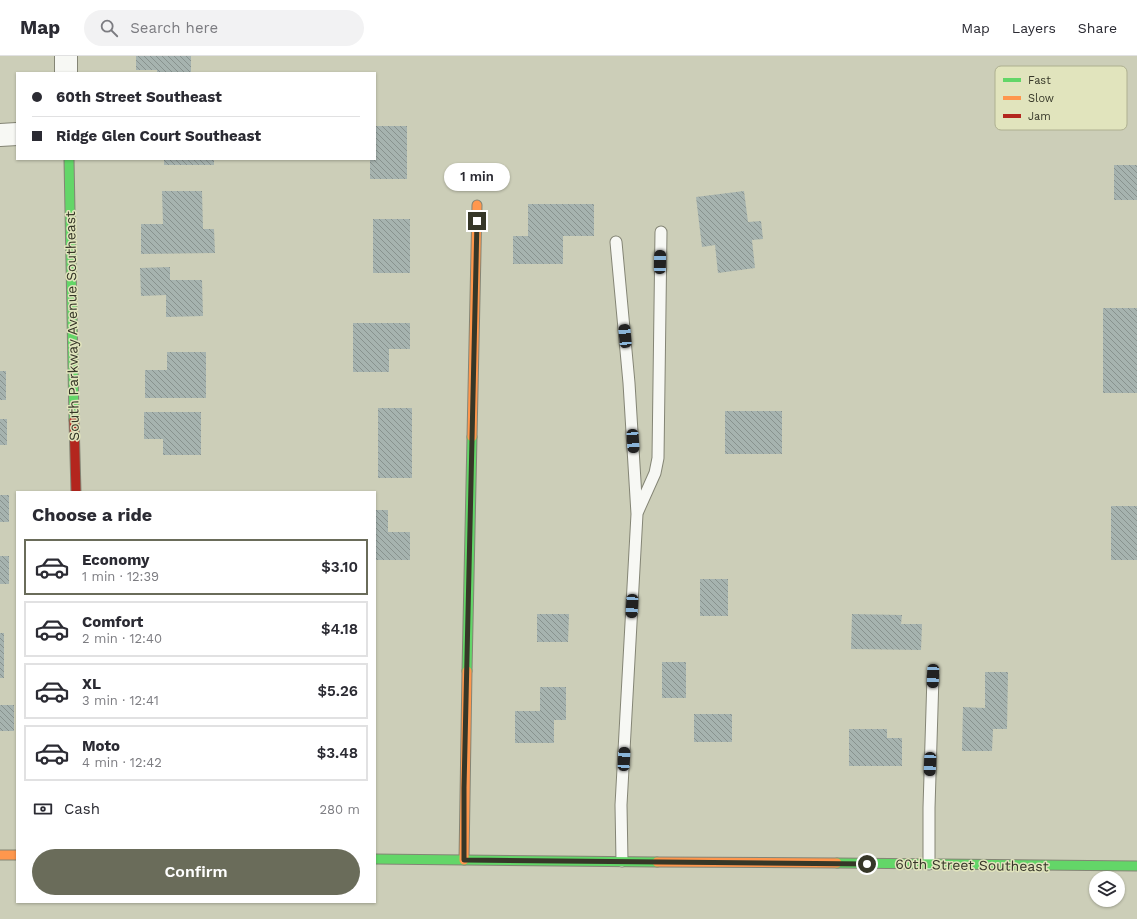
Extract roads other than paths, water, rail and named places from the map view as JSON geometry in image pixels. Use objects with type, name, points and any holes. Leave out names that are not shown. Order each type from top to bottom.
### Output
[{"type":"street","points":[[66,56],[66,72]]},
{"type":"street","points":[[0,135],[16,134]]},
{"type":"street","name":"South Parkway Avenue Southeast","points":[[68,160],[76,491]]},
{"type":"street","points":[[464,860],[464,787],[477,205]]},
{"type":"street","points":[[0,855],[16,855]]},
{"type":"street","name":"60th Street Southeast","points":[[376,859],[1137,866]]},
{"type":"lane","points":[[638,514],[655,472],[658,458],[661,232]]},
{"type":"lane","points":[[616,242],[629,383],[638,514],[621,805],[622,861]]},
{"type":"lane","points":[[929,864],[933,676]]}]
